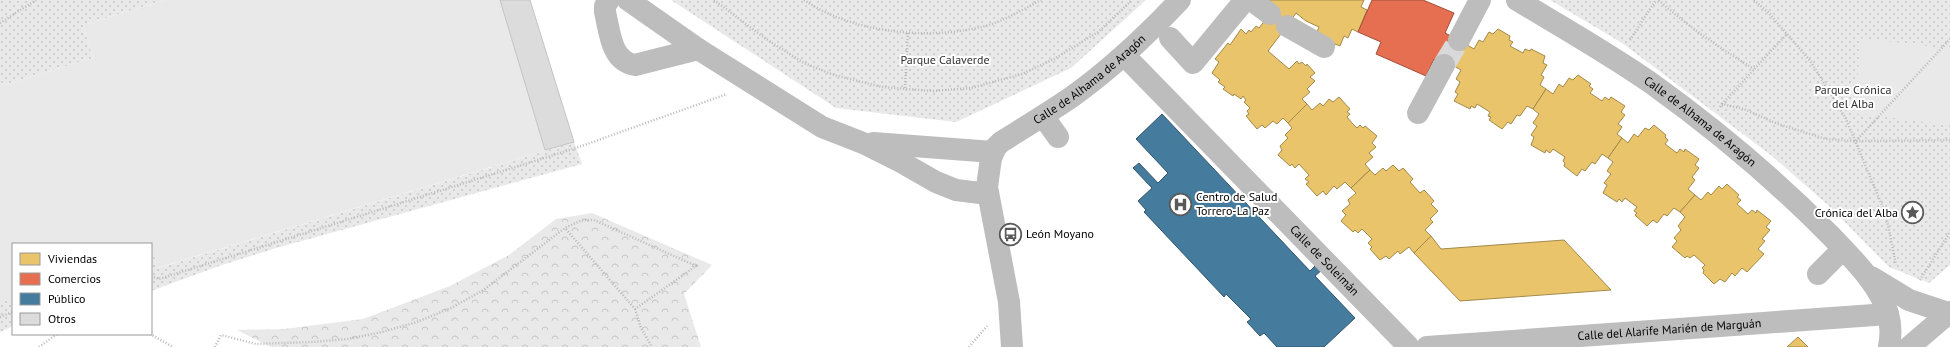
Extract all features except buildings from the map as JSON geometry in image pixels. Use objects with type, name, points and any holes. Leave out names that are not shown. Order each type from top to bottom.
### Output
[{"type":"street","points":[[609,0],[605,6],[605,12],[615,52],[626,64],[635,65],[698,49]]},
{"type":"street","points":[[628,0],[698,49],[822,127],[863,143],[936,182],[956,190],[988,194]]},
{"type":"street","name":"Calle de Alhama de Aragón","points":[[993,152],[1001,142],[1080,91],[1124,55],[1157,25],[1180,0]]},
{"type":"street","points":[[1170,38],[1193,62],[1245,0]]},
{"type":"street","points":[[1251,0],[1279,20],[1324,47]]},
{"type":"street","points":[[1459,40],[1480,0]]},
{"type":"street","name":"Calle de Alhama de Aragón","points":[[1517,0],[1650,83],[1705,124],[1813,217],[1862,270],[1883,301],[1888,314],[1890,332],[1889,347]]},
{"type":"street","name":"Calle de Soleimán","points":[[1124,55],[1412,347]]},
{"type":"street","points":[[1418,113],[1444,65]]},
{"type":"street","points":[[1043,116],[1058,137]]},
{"type":"street","points":[[863,143],[993,152],[989,167],[988,194],[1009,302],[1012,347]]},
{"type":"street","points":[[1818,274],[1843,249]]},
{"type":"street","name":"Calle de Alhama de Aragón","points":[[1862,270],[1903,297],[1949,312]]},
{"type":"street","points":[[1909,347],[1949,312]]},
{"type":"street","name":"Calle del Alarife Marién de Marguán","points":[[1412,347],[1534,343],[1888,314]]},
{"type":"path","points":[[0,23],[36,0]]},
{"type":"path","points":[[714,0],[766,39],[804,63],[834,75],[882,87],[933,91],[971,88],[1022,74],[1054,59],[1098,32],[1132,0]]},
{"type":"path","points":[[804,0],[853,23],[908,33],[953,32],[990,24],[1019,12],[1041,0]]},
{"type":"path","points":[[1617,61],[1656,0]]},
{"type":"path","points":[[1659,0],[1678,17],[1715,45],[1754,69]]},
{"type":"path","points":[[1754,0],[1769,13],[1811,62],[1846,119],[1886,215],[1903,297]]},
{"type":"path","points":[[905,88],[908,33]]},
{"type":"path","points":[[1705,124],[1787,34]]},
{"type":"path","points":[[1856,141],[1950,39]]},
{"type":"path","points":[[152,276],[159,279],[576,148],[754,84]]},
{"type":"path","points":[[1722,104],[1744,109],[1778,124],[1826,139],[1856,141],[1950,140]]},
{"type":"path","points":[[215,347],[221,335],[256,344],[311,342],[382,332],[417,322],[451,308],[482,292],[565,228],[582,220],[594,220],[696,266],[635,309]]},
{"type":"path","points":[[565,228],[635,309],[641,328],[652,347]]},
{"type":"path","points":[[1903,297],[1950,232]]},
{"type":"path","points":[[0,317],[12,312]]},
{"type":"path","points":[[39,347],[56,335]]},
{"type":"path","points":[[152,335],[174,347]]},
{"type":"green space","points":[[0,0],[165,0],[83,25],[93,58],[0,86]]},
{"type":"green space","points":[[165,0],[529,0],[574,142],[157,268],[154,255],[152,256],[152,243],[12,243],[12,298],[0,301],[0,86],[93,58],[83,25]]},
{"type":"green space","name":"Parque Calaverde","points":[[671,0],[1146,0],[1071,68],[956,122],[836,108]]},
{"type":"green space","name":"Parque Crónica del Alba","points":[[1550,0],[1950,0],[1950,265],[1929,283],[1889,267],[1829,206],[1772,156],[1622,43]]},
{"type":"green space","points":[[1862,38],[1950,49],[1950,125],[1853,113]]},
{"type":"green space","points":[[574,142],[582,164],[276,248],[219,266],[152,291],[152,256],[154,255],[158,268]]},
{"type":"green space","points":[[592,213],[712,265],[684,294],[701,347],[271,347],[237,330],[284,329],[363,319],[450,286],[509,255],[556,219]]},
{"type":"green space","points":[[12,298],[12,326],[0,332],[0,300]]},
{"type":"tunnel","points":[[1444,65],[1459,40]]},
{"type":"place","name":"Centro de Salud Torrero-La Paz","points":[[1181,204]]},
{"type":"place","name":"Crónica del Alba","points":[[1913,213]]},
{"type":"place","name":"León Moyano","points":[[1010,234]]}]
